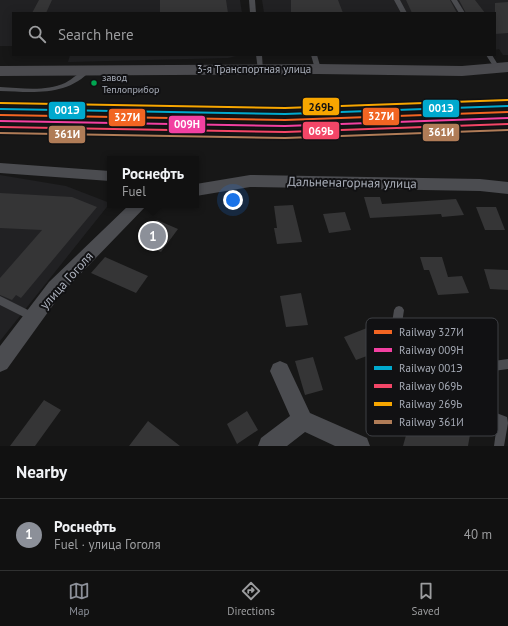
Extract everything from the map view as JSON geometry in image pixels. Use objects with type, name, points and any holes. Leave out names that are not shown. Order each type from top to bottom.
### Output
[{"type":"street","name":"3-я Транспортная улица","points":[[0,70],[90,69],[260,62],[316,62],[462,71],[498,64]]},
{"type":"street","points":[[0,168],[107,176]]},
{"type":"street","name":"Дальненагорная улица","points":[[199,190],[250,181],[472,184],[508,188]]},
{"type":"street","name":"улица Гоголя","points":[[0,362],[55,288],[136,208]]},
{"type":"street","points":[[280,371],[303,420],[359,446]]},
{"type":"street","points":[[269,446],[303,420]]},
{"type":"lane","points":[[252,0],[253,12]]},
{"type":"lane","points":[[397,0],[403,12]]},
{"type":"lane","points":[[454,0],[461,12]]},
{"type":"lane","points":[[0,88],[46,89],[58,87],[67,84],[90,69]]},
{"type":"lane","points":[[0,300],[33,317]]},
{"type":"lane","points":[[398,318],[399,310]]},
{"type":"lane","points":[[498,365],[508,364]]},
{"type":"lane","points":[[498,419],[503,421],[499,446]]},
{"type":"shaded area","points":[[0,0],[240,0],[242,12],[12,12],[12,46],[0,46]]},
{"type":"shaded area","points":[[262,0],[508,0],[508,55],[503,55],[499,49],[496,50],[496,12],[264,12]]},
{"type":"shaded area","points":[[70,56],[236,56],[228,58],[68,62]]},
{"type":"shaded area","points":[[0,175],[66,186],[107,202],[107,207],[0,341]]},
{"type":"building","points":[[39,0],[52,0],[46,12],[33,12]]},
{"type":"building","points":[[160,0],[226,0],[228,12],[160,12]]},
{"type":"building","points":[[291,0],[338,0],[343,12],[291,12]]},
{"type":"building","points":[[406,0],[450,0],[456,12],[412,12]]},
{"type":"building","points":[[459,0],[475,0],[484,12],[465,12]]},
{"type":"building","points":[[508,2],[508,33],[496,34],[495,3]]},
{"type":"building","points":[[0,193],[72,197],[97,207],[21,298],[16,295],[12,300],[0,295],[0,278],[42,230],[0,228]]},
{"type":"building","points":[[364,197],[380,197],[382,204],[456,199],[464,215],[442,217],[441,214],[370,218]]},
{"type":"building","points":[[293,205],[302,242],[277,244],[274,228],[277,228],[274,206]]},
{"type":"building","points":[[476,207],[496,207],[505,230],[485,230]]},
{"type":"building","points":[[345,212],[351,230],[329,233],[323,214]]},
{"type":"building","points":[[157,220],[178,229],[161,252],[138,242]]},
{"type":"building","points":[[105,257],[148,276],[136,293],[91,273]]},
{"type":"building","points":[[420,257],[442,257],[448,277],[462,276],[469,293],[438,295],[429,270],[424,270]]},
{"type":"building","points":[[484,269],[508,270],[508,290],[490,289]]},
{"type":"building","points":[[301,293],[308,325],[286,327],[280,296]]},
{"type":"building","points":[[366,328],[366,356],[356,360],[344,337]]},
{"type":"building","points":[[313,357],[323,390],[305,395],[295,361]]},
{"type":"building","points":[[44,400],[61,410],[35,446],[10,446]]},
{"type":"building","points":[[247,411],[258,430],[237,444],[227,424]]},
{"type":"building","points":[[148,421],[180,446],[129,446]]},
{"type":"building","points":[[406,436],[470,436],[468,446],[403,446]]},
{"type":"rail line","name":"269Ь","points":[[0,103],[285,108],[508,100]]},
{"type":"rail line","name":"001Э","points":[[0,109],[285,114],[508,106]]},
{"type":"rail line","name":"327И","points":[[0,115],[285,120],[508,112]]},
{"type":"rail line","name":"009Н","points":[[0,121],[285,126],[508,118]]},
{"type":"rail line","name":"069Ь","points":[[0,127],[285,132],[508,124]]},
{"type":"rail line","name":"361И","points":[[0,133],[285,138],[508,130]]},
{"type":"place","name":"завод Теплоприбор","points":[[94,83]]},
{"type":"place","name":"Роснефть","points":[[153,236]]}]
